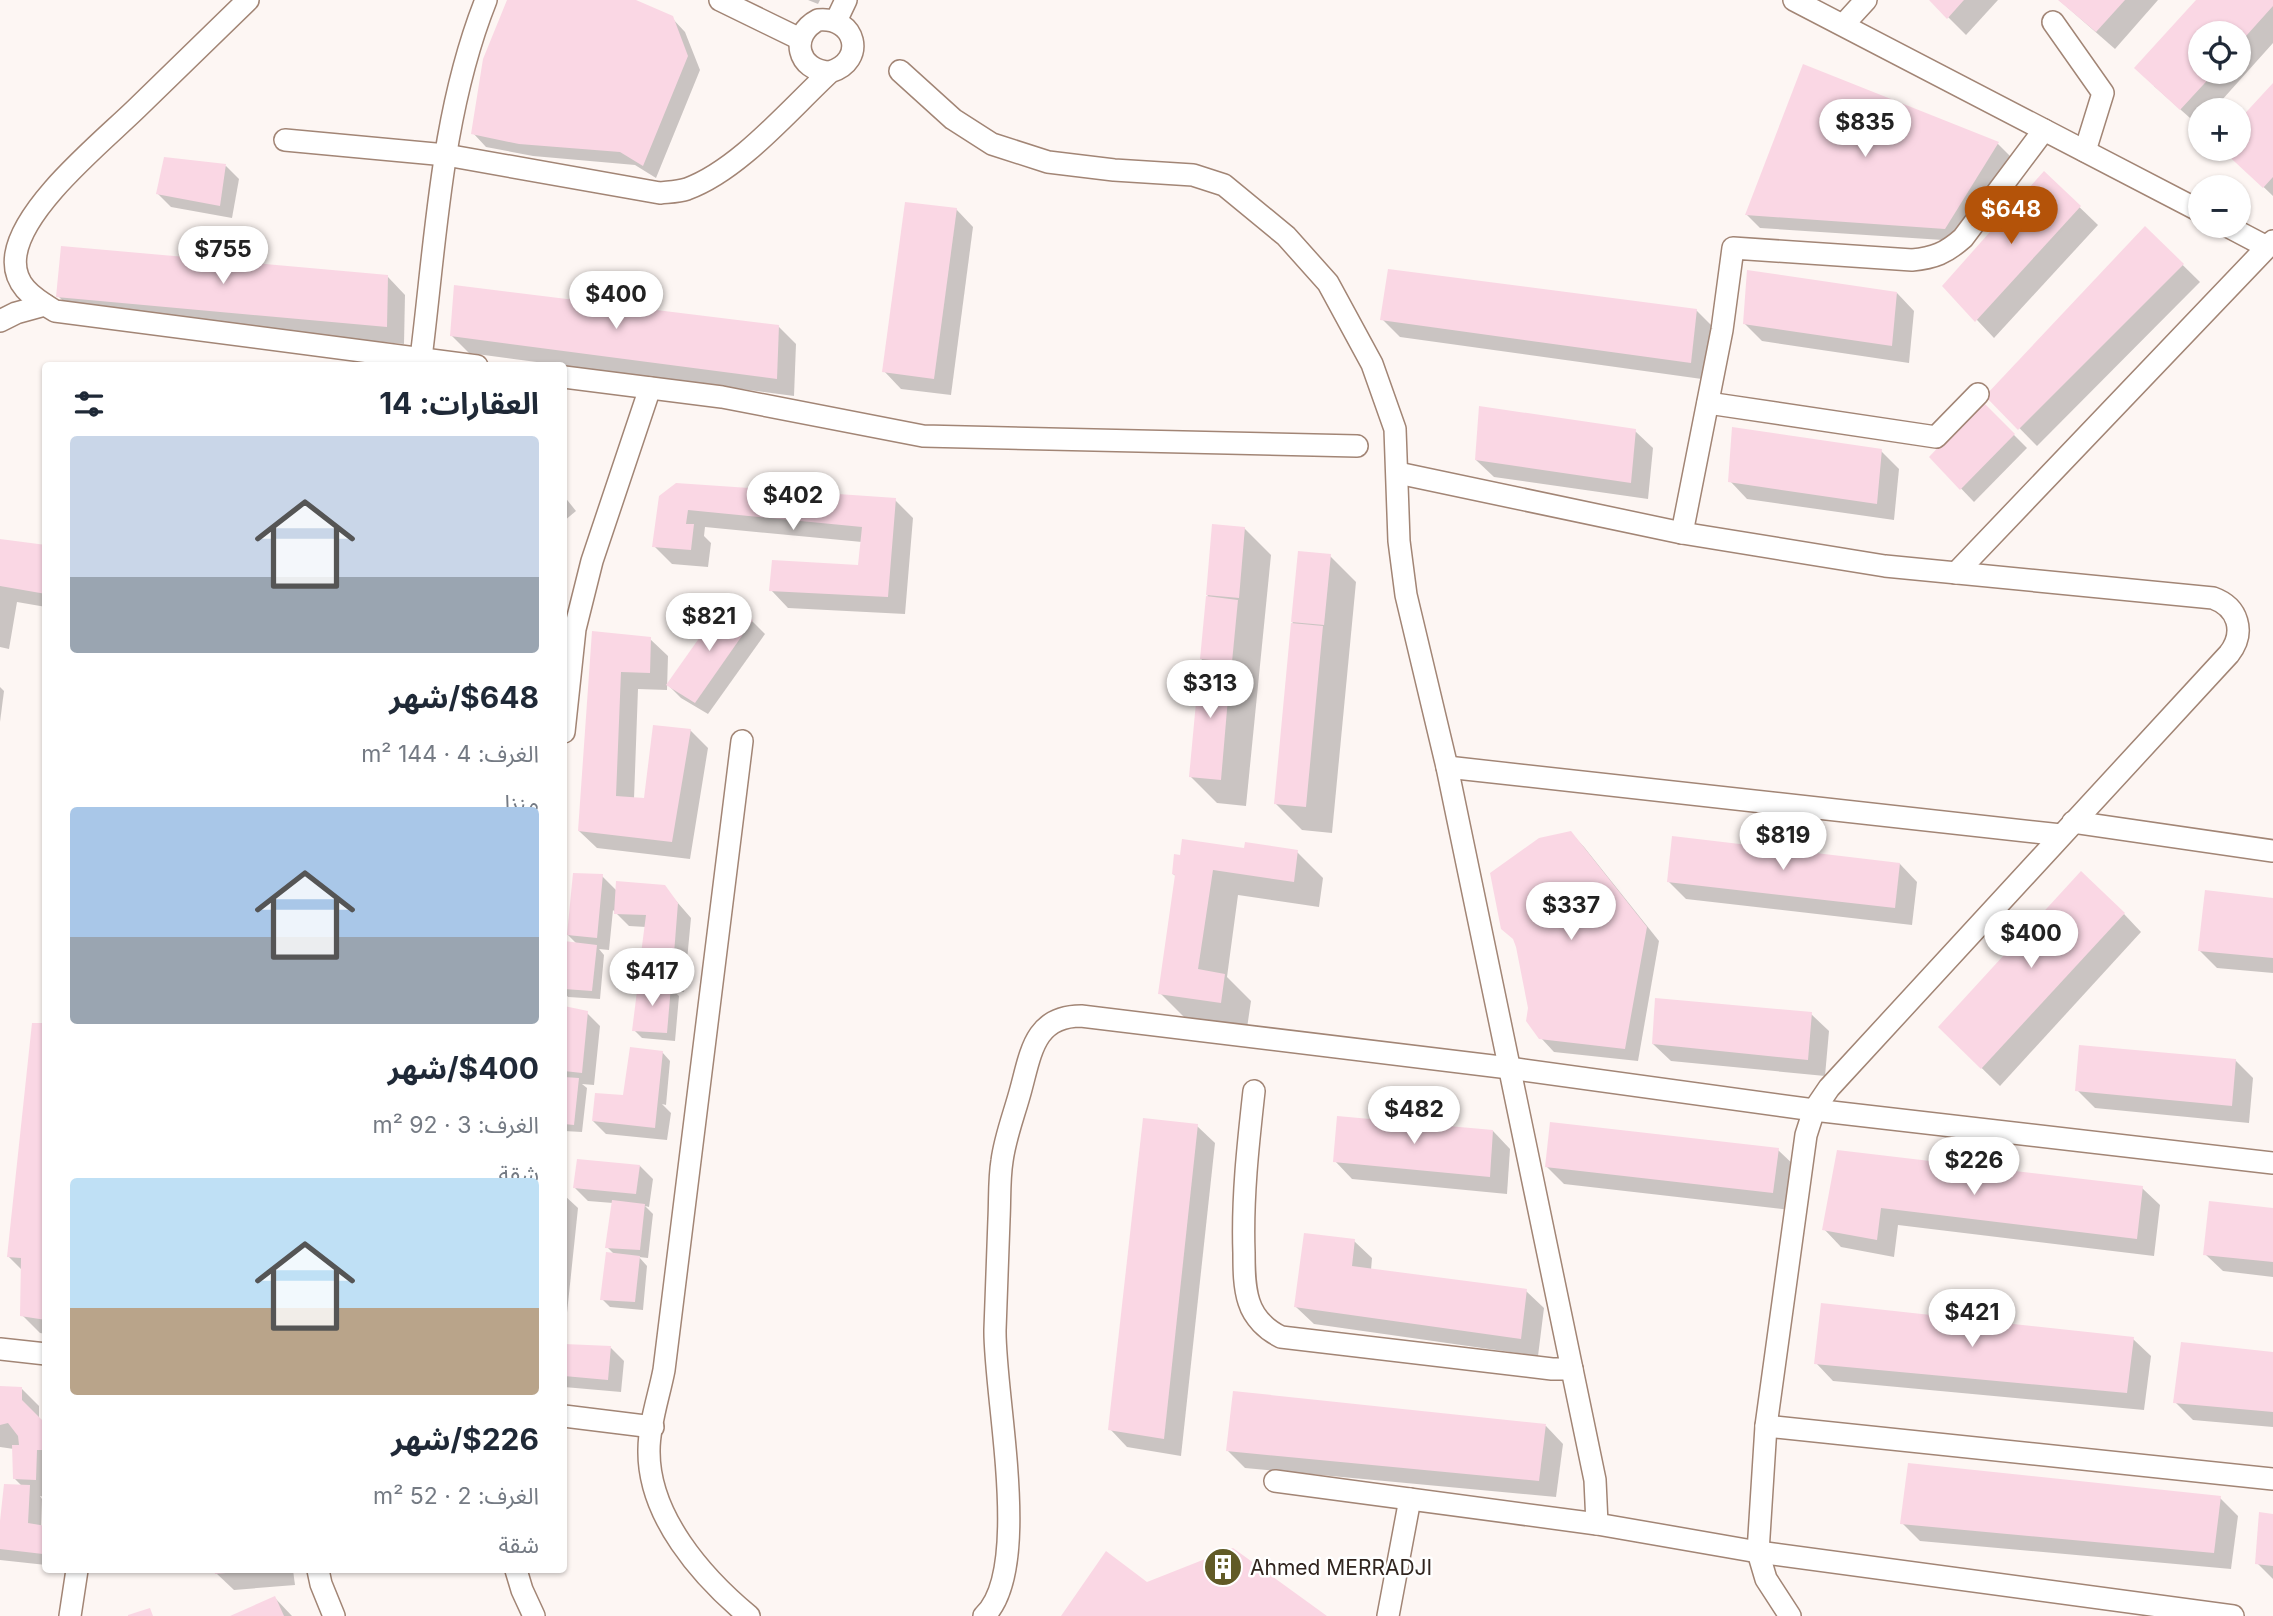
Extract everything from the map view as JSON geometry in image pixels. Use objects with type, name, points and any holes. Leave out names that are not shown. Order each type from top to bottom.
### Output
[{"type":"street","points":[[0,264],[26,225],[58,185],[248,0]]},
{"type":"street","points":[[421,358],[446,155],[458,85],[486,0]]},
{"type":"street","points":[[720,0],[800,39]]},
{"type":"street","points":[[836,21],[846,0]]},
{"type":"street","points":[[1794,0],[2188,205]]},
{"type":"street","points":[[1844,24],[1866,0]]},
{"type":"street","points":[[285,140],[446,155],[660,193],[684,190],[712,177],[738,158],[830,72],[845,65],[853,50],[849,33],[836,21],[818,20],[810,24],[800,39],[800,48],[806,63],[813,69],[830,72]]},
{"type":"street","points":[[2053,22],[2103,93],[2085,151]]},
{"type":"street","points":[[900,71],[953,119],[992,144],[1048,162],[1193,175],[1224,185],[1286,236],[1328,283],[1372,365],[1395,429],[1399,541],[1406,595],[1447,767],[1595,1479],[1597,1524]]},
{"type":"street","points":[[1682,533],[1722,330],[1733,248],[1912,260],[1948,252],[1963,238],[2044,130]]},
{"type":"street","points":[[26,225],[15,255],[17,274],[22,287],[55,311],[449,362]]},
{"type":"street","points":[[1956,573],[2270,244],[2251,236]]},
{"type":"street","points":[[0,321],[45,304]]},
{"type":"street","points":[[567,377],[722,397],[923,436],[1357,446]]},
{"type":"street","points":[[567,704],[575,629],[592,561],[650,388]]},
{"type":"street","points":[[1708,403],[1936,437],[1978,394]]},
{"type":"street","points":[[1398,473],[1682,533],[1885,566],[2213,598],[2229,606],[2234,613],[2239,630],[2234,647],[1829,1088],[1814,1110],[1806,1135],[1766,1426],[1758,1552],[1766,1579],[1790,1616]]},
{"type":"street","points":[[742,741],[664,1370],[649,1446],[649,1463],[658,1496],[671,1527],[692,1560],[729,1599],[750,1616]]},
{"type":"street","points":[[1447,767],[2273,851]]},
{"type":"street","points":[[984,1616],[997,1596],[1007,1564],[1010,1521],[995,1334],[1002,1161],[1033,1046],[1044,1029],[1055,1020],[1081,1016],[1814,1110],[2273,1163]]},
{"type":"street","points":[[1254,1091],[1246,1162],[1244,1274],[1249,1303],[1268,1331],[1281,1337],[1552,1369],[1572,1369]]},
{"type":"street","points":[[0,1349],[42,1354]]},
{"type":"street","points":[[567,1416],[653,1427]]},
{"type":"street","points":[[1766,1426],[2273,1479]]},
{"type":"street","points":[[1275,1481],[1597,1524],[1758,1552],[2233,1616]]},
{"type":"street","points":[[1388,1616],[1410,1499]]},
{"type":"street","points":[[72,1613],[77,1573]]},
{"type":"street","points":[[318,1573],[334,1616]]},
{"type":"street","points":[[517,1573],[534,1616]]},
{"type":"building","points":[[507,0],[636,0],[673,16],[688,56],[643,166],[620,152],[519,144],[471,134],[483,59]]},
{"type":"building","points":[[1929,0],[1964,0],[1947,19]]},
{"type":"building","points":[[2058,0],[2125,0],[2096,32]]},
{"type":"building","points":[[2196,0],[2273,0],[2273,6],[2251,31],[2251,21],[2188,21],[2188,84],[2204,84],[2188,98],[2180,110],[2134,68]]},
{"type":"building","points":[[1803,64],[1999,142],[1945,229],[1745,215]]},
{"type":"building","points":[[2273,83],[2273,177],[2263,188],[2234,161],[2251,161],[2251,107]]},
{"type":"building","points":[[164,157],[226,164],[220,206],[156,194]]},
{"type":"building","points":[[2044,171],[2081,206],[1975,322],[1942,286]]},
{"type":"building","points":[[905,202],[957,208],[934,379],[882,372]]},
{"type":"building","points":[[2145,226],[2184,264],[2018,430],[1985,396]]},
{"type":"building","points":[[61,246],[388,275],[387,327],[56,297]]},
{"type":"building","points":[[1388,269],[1697,309],[1691,363],[1380,320]]},
{"type":"building","points":[[1747,270],[1897,292],[1892,346],[1743,324]]},
{"type":"building","points":[[454,285],[779,325],[777,379],[450,336]]},
{"type":"building","points":[[1982,401],[2015,434],[1960,490],[1929,457]]},
{"type":"building","points":[[1479,406],[1636,429],[1631,483],[1475,460]]},
{"type":"building","points":[[1732,427],[1882,449],[1877,504],[1728,482]]},
{"type":"building","points":[[676,483],[896,498],[888,597],[769,591],[772,560],[858,565],[862,527],[688,510],[686,524],[694,524],[691,550],[652,547],[659,496]]},
{"type":"building","points":[[1212,524],[1245,527],[1239,598],[1206,595]]},
{"type":"building","points":[[0,539],[42,544],[42,593],[0,586]]},
{"type":"building","points":[[1298,551],[1331,554],[1324,625],[1291,622]]},
{"type":"building","points":[[1206,596],[1238,600],[1232,662],[1200,659]]},
{"type":"building","points":[[724,603],[753,620],[695,703],[666,685]]},
{"type":"building","points":[[1291,623],[1323,626],[1306,807],[1274,804]]},
{"type":"building","points":[[592,631],[651,637],[650,673],[621,672],[616,796],[644,798],[653,725],[691,729],[672,842],[578,831]]},
{"type":"building","points":[[1200,660],[1231,663],[1221,780],[1189,777]]},
{"type":"building","points":[[1571,831],[1647,927],[1625,1049],[1539,1039],[1526,1021],[1528,1008],[1516,947],[1513,939],[1501,929],[1490,873],[1539,838]]},
{"type":"building","points":[[1672,836],[1900,863],[1895,908],[1667,882]]},
{"type":"building","points":[[1182,839],[1244,848],[1245,842],[1298,850],[1294,882],[1213,870],[1198,969],[1225,974],[1221,1003],[1158,994],[1175,875],[1172,874],[1174,854],[1180,855]]},
{"type":"building","points":[[2081,871],[2125,913],[1981,1069],[1938,1027]]},
{"type":"building","points":[[573,873],[603,874],[597,938],[567,935]]},
{"type":"building","points":[[616,881],[665,885],[678,903],[672,979],[638,977],[646,915],[614,914]]},
{"type":"building","points":[[2205,890],[2273,898],[2273,958],[2198,951]]},
{"type":"building","points":[[567,941],[597,945],[592,991],[567,989]]},
{"type":"building","points":[[638,983],[671,986],[667,1033],[632,1031]]},
{"type":"building","points":[[1655,998],[1812,1012],[1808,1060],[1652,1044]]},
{"type":"building","points":[[567,1007],[588,1011],[582,1073],[567,1071]]},
{"type":"building","points":[[32,1023],[42,1023],[42,1319],[20,1316],[21,1258],[7,1257]]},
{"type":"building","points":[[2079,1045],[2236,1059],[2232,1106],[2075,1091]]},
{"type":"building","points":[[630,1047],[663,1051],[655,1128],[592,1121],[595,1093],[623,1095]]},
{"type":"building","points":[[567,1077],[579,1078],[574,1125],[567,1124]]},
{"type":"building","points":[[1337,1116],[1493,1130],[1490,1177],[1333,1162]]},
{"type":"building","points":[[1143,1118],[1198,1124],[1164,1439],[1108,1430]]},
{"type":"building","points":[[1550,1122],[1779,1148],[1773,1193],[1545,1167]]},
{"type":"building","points":[[1837,1150],[2143,1186],[2137,1239],[1881,1208],[1877,1240],[1822,1230]]},
{"type":"building","points":[[577,1159],[640,1165],[636,1194],[573,1188]]},
{"type":"building","points":[[612,1200],[645,1204],[640,1250],[605,1248]]},
{"type":"building","points":[[2209,1201],[2273,1208],[2273,1262],[2203,1255]]},
{"type":"building","points":[[1304,1233],[1355,1239],[1352,1266],[1527,1289],[1521,1339],[1294,1307]]},
{"type":"building","points":[[606,1252],[640,1256],[635,1302],[600,1300]]},
{"type":"building","points":[[1821,1303],[2134,1337],[2127,1393],[1814,1364]]},
{"type":"building","points":[[2181,1342],[2273,1352],[2273,1412],[2173,1403]]},
{"type":"building","points":[[567,1344],[611,1346],[608,1380],[567,1376]]},
{"type":"building","points":[[0,1386],[22,1387],[22,1400],[42,1420],[42,1450],[37,1450],[36,1480],[13,1479],[12,1445],[19,1445],[18,1436],[8,1423],[0,1425]]},
{"type":"building","points":[[1233,1391],[1546,1424],[1539,1481],[1226,1451]]},
{"type":"building","points":[[1908,1463],[2221,1496],[2214,1553],[1900,1524]]},
{"type":"building","points":[[4,1484],[30,1485],[28,1523],[42,1525],[42,1554],[0,1549]]},
{"type":"building","points":[[2259,1512],[2273,1514],[2273,1566],[2255,1564]]},
{"type":"building","name":"Ahmed MERRADJI","points":[[1233,1548],[1327,1616],[1061,1616],[1106,1551],[1147,1582]]},
{"type":"building","points":[[275,1596],[284,1616],[230,1616]]},
{"type":"building","points":[[150,1608],[153,1616],[128,1616],[128,1615]]},
{"type":"place","name":"Ahmed MERRADJI","points":[[1223,1567]]}]
